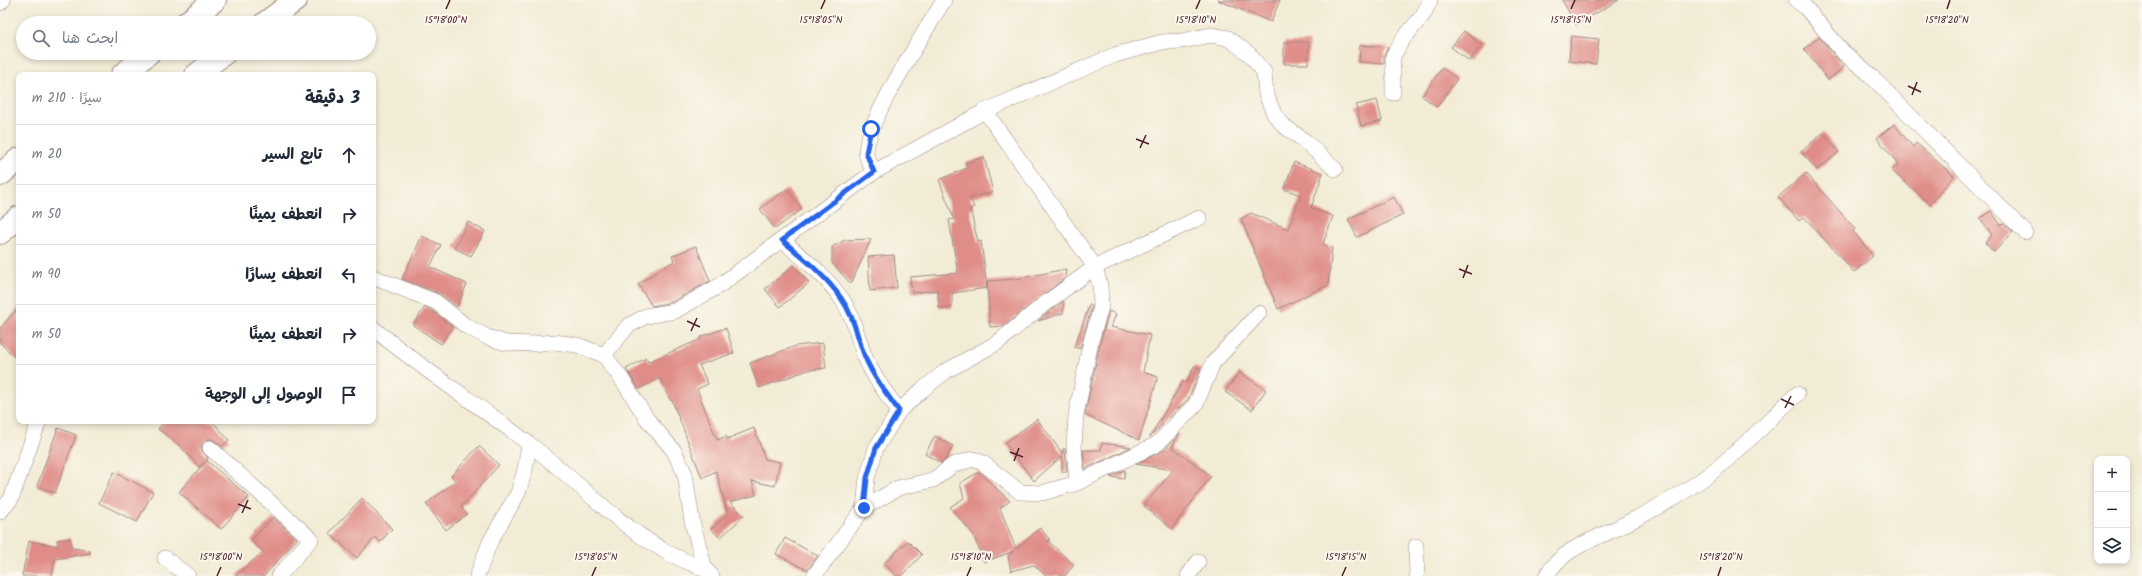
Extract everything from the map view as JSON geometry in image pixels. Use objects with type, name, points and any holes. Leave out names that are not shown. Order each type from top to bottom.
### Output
[{"type":"main road","points":[[195,16],[215,0]]},
{"type":"main road","points":[[274,16],[296,0]]},
{"type":"main road","points":[[126,72],[141,60]]},
{"type":"main road","points":[[200,72],[216,60]]},
{"type":"main road","points":[[0,174],[16,161]]},
{"type":"main road","points":[[0,233],[16,220]]},
{"type":"street","points":[[0,3],[3,0]]},
{"type":"street","points":[[874,172],[866,153],[871,129],[896,81],[944,0]]},
{"type":"street","points":[[1393,93],[1393,56],[1403,39],[1423,15],[1430,0]]},
{"type":"street","points":[[1796,0],[1805,7],[1844,53],[1867,72],[2025,232]]},
{"type":"street","points":[[604,355],[628,326],[646,316],[675,311],[719,286],[874,172],[985,111],[1115,55],[1162,42],[1182,41],[1211,35],[1228,38],[1249,54],[1264,72],[1266,94],[1274,114],[1284,126],[1305,142],[1335,169]]},
{"type":"street","points":[[985,111],[1095,267],[1100,285],[1101,307],[1076,415],[1074,446],[1077,483]]},
{"type":"street","points":[[864,508],[867,478],[876,448],[899,411],[946,371],[997,343],[1043,305],[1095,267],[1199,218]]},
{"type":"street","points":[[782,240],[821,274],[842,298],[855,324],[865,357],[874,375],[899,411]]},
{"type":"street","points":[[376,278],[436,302],[466,326],[487,337],[506,343],[532,344],[554,342],[576,345],[604,355],[623,381],[647,419],[674,451],[686,474],[692,521],[708,572]]},
{"type":"street","points":[[814,576],[864,508],[898,488],[933,480],[953,465],[973,460],[983,463],[1020,492],[1042,493],[1077,483],[1157,444],[1196,404],[1213,363],[1259,313]]},
{"type":"street","points":[[376,330],[530,444],[604,508],[634,531],[664,551],[708,572]]},
{"type":"street","points":[[1546,576],[1552,566],[1579,544],[1614,529],[1664,503],[1712,472],[1797,394]]},
{"type":"street","points":[[0,512],[11,499],[37,424]]},
{"type":"street","points":[[477,576],[490,542],[518,493],[525,470],[530,444]]},
{"type":"street","points":[[210,448],[311,540],[280,576]]},
{"type":"street","points":[[1416,546],[1417,576]]},
{"type":"street","points":[[165,558],[188,576]]},
{"type":"street","points":[[1188,576],[1198,562]]},
{"type":"building","points":[[1218,0],[1280,0],[1271,22]]},
{"type":"building","points":[[1562,0],[1619,0],[1576,25]]},
{"type":"building","points":[[1464,31],[1482,45],[1469,61],[1451,47]]},
{"type":"building","points":[[1571,36],[1599,39],[1596,64],[1569,61]]},
{"type":"building","points":[[1819,37],[1844,67],[1828,80],[1804,49]]},
{"type":"building","points":[[1284,42],[1309,42],[1308,64],[1284,64]]},
{"type":"building","points":[[1360,45],[1388,47],[1384,56],[1384,64],[1359,62]]},
{"type":"building","points":[[1442,68],[1457,79],[1437,107],[1422,96]]},
{"type":"building","points":[[1377,100],[1382,121],[1361,126],[1356,105]]},
{"type":"building","points":[[1894,124],[1913,147],[1916,143],[1954,176],[1930,204],[1892,171],[1898,164],[1877,138]]},
{"type":"building","points":[[1823,133],[1839,152],[1817,170],[1801,152]]},
{"type":"building","points":[[984,157],[993,192],[970,198],[974,207],[970,209],[978,242],[981,241],[987,288],[952,293],[952,308],[939,308],[938,290],[912,293],[910,277],[958,273],[949,220],[954,219],[939,180],[967,168],[965,163]]},
{"type":"building","points":[[1294,162],[1323,173],[1311,208],[1333,216],[1323,244],[1332,248],[1328,285],[1278,309],[1241,219],[1251,213],[1288,229],[1301,195],[1284,189]]},
{"type":"building","points":[[1806,173],[1855,229],[1853,231],[1873,256],[1854,272],[1804,217],[1799,221],[1778,197]]},
{"type":"building","points":[[787,189],[802,209],[775,229],[760,209]]},
{"type":"building","points":[[1394,197],[1403,215],[1357,237],[1348,219]]},
{"type":"building","points":[[1991,211],[2001,225],[2003,223],[2013,232],[1994,252],[1985,243],[1992,235],[1980,218]]},
{"type":"building","points":[[468,222],[485,231],[471,256],[454,248]]},
{"type":"building","points":[[422,236],[441,245],[430,267],[467,284],[457,307],[440,294],[402,279]]},
{"type":"building","points":[[871,239],[851,284],[832,263],[832,247],[845,240]]},
{"type":"building","points":[[696,246],[710,281],[672,302],[652,306],[638,284],[674,261],[672,256]]},
{"type":"building","points":[[894,255],[897,288],[870,291],[868,257]]},
{"type":"building","points":[[794,265],[809,283],[780,307],[765,289]]},
{"type":"building","points":[[1066,269],[1065,278],[1004,326],[990,327],[987,281],[1016,279]]},
{"type":"building","points":[[1064,301],[1063,313],[1038,321],[1049,312]]},
{"type":"building","points":[[1090,304],[1092,306],[1080,349],[1074,347]]},
{"type":"building","points":[[425,307],[453,327],[441,344],[413,325]]},
{"type":"building","points":[[16,310],[16,358],[0,343],[0,328]]},
{"type":"building","points":[[1109,311],[1116,314],[1111,327],[1150,335],[1143,372],[1158,377],[1139,440],[1085,415],[1100,343]]},
{"type":"building","points":[[726,328],[734,353],[699,365],[708,384],[697,389],[717,440],[726,436],[727,439],[754,428],[765,459],[780,462],[775,486],[752,481],[756,495],[730,502],[744,516],[720,538],[711,529],[728,514],[716,471],[702,478],[672,400],[671,401],[660,378],[639,389],[626,369],[646,358],[648,362],[701,339],[700,337]]},
{"type":"building","points":[[823,343],[826,368],[808,370],[759,388],[750,363],[796,346]]},
{"type":"building","points":[[1194,366],[1201,369],[1188,399],[1150,437],[1183,381],[1186,383]]},
{"type":"building","points":[[1239,372],[1266,390],[1252,410],[1225,392]]},
{"type":"building","points":[[1037,419],[1063,454],[1063,449],[1065,449],[1067,472],[1062,472],[1062,456],[1034,481],[1005,443]]},
{"type":"building","points":[[162,424],[215,424],[229,440],[222,446],[212,439],[208,439],[201,447],[202,451],[208,458],[206,460],[249,497],[221,529],[179,492],[205,462],[199,467],[180,446],[158,429]]},
{"type":"building","points":[[58,428],[76,435],[55,493],[37,486]]},
{"type":"building","points":[[1180,433],[1172,447],[1211,476],[1172,529],[1144,506],[1173,470],[1136,464],[1163,451]]},
{"type":"building","points":[[935,436],[953,446],[946,459],[941,463],[925,454]]},
{"type":"building","points":[[1102,443],[1131,447],[1085,469],[1083,450],[1101,450]]},
{"type":"building","points":[[479,446],[499,465],[461,507],[467,514],[446,530],[426,504],[456,481],[451,476]]},
{"type":"building","points":[[1125,470],[1124,479],[1110,477]]},
{"type":"building","points":[[114,472],[153,492],[137,522],[99,503]]},
{"type":"building","points":[[979,472],[1010,501],[1000,508],[1016,549],[1040,528],[1050,540],[1048,541],[1074,565],[1065,576],[1046,576],[1034,565],[1011,571],[1008,556],[1014,551],[984,562],[973,534],[950,507],[964,498],[960,483]]},
{"type":"building","points":[[362,498],[392,529],[380,542],[375,537],[357,558],[329,533]]},
{"type":"building","points":[[273,517],[297,539],[264,576],[235,576],[263,552],[251,541]]},
{"type":"building","points":[[70,538],[72,548],[90,550],[90,553],[55,559],[52,576],[22,576],[29,541],[58,546],[57,540]]},
{"type":"building","points":[[785,538],[818,556],[807,570],[776,554]]},
{"type":"building","points":[[908,541],[922,555],[901,576],[896,576],[884,563]]},
{"type":"route","points":[[864,508],[867,478],[876,448],[899,411],[874,375],[865,357],[855,324],[842,298],[821,274],[782,240],[874,172],[866,153],[871,129]]}]
